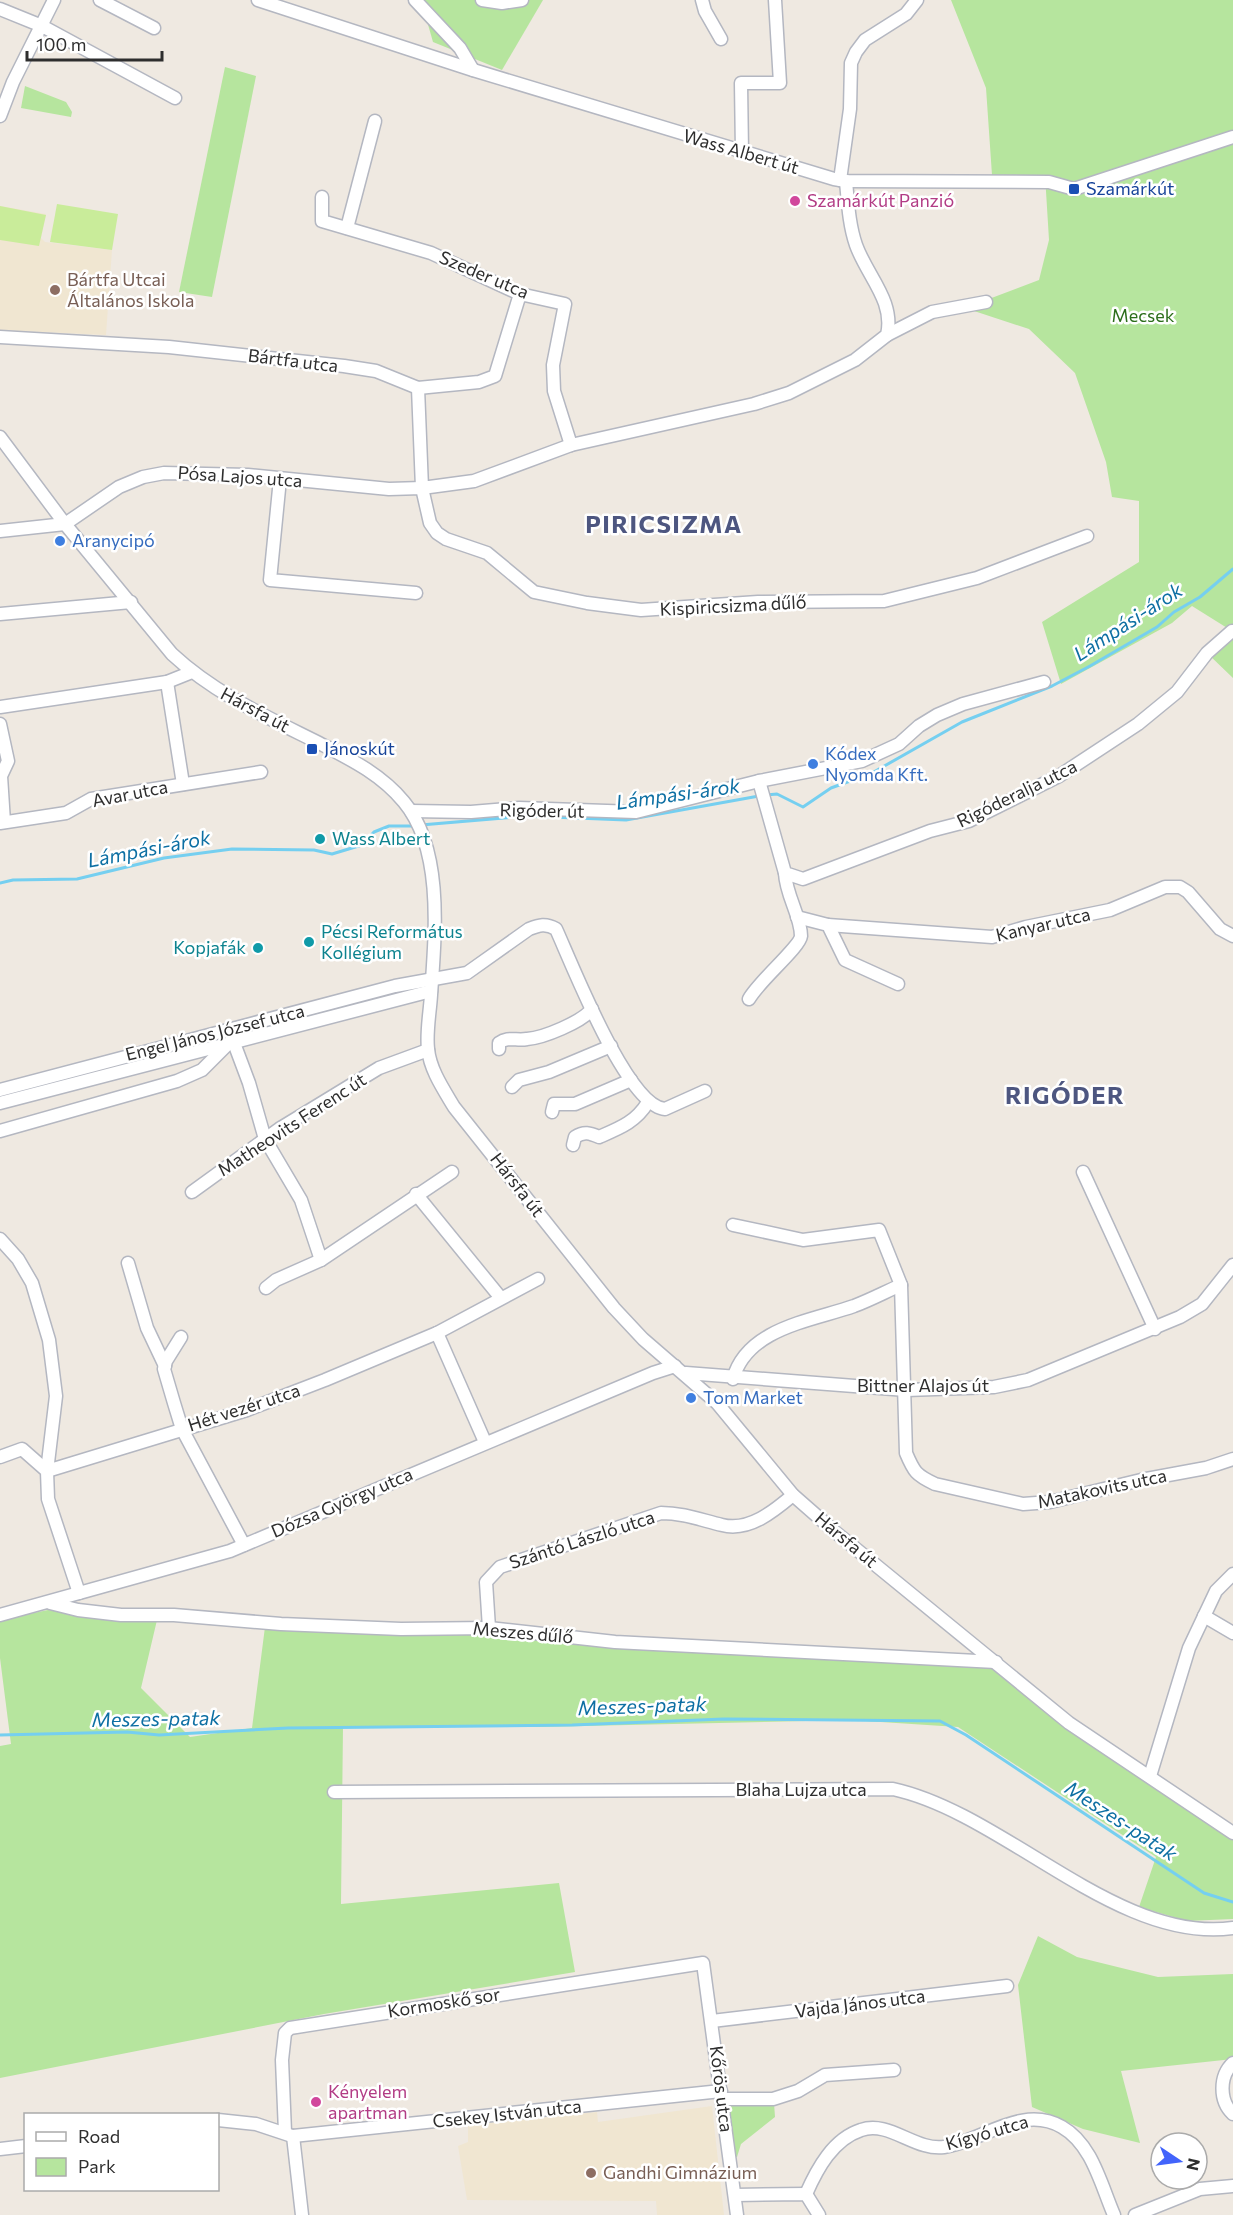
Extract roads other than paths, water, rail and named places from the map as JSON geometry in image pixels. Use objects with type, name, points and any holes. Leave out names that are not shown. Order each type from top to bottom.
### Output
[{"type":"street","points":[[0,116],[13,82],[54,0]]},
{"type":"street","points":[[100,0],[154,28]]},
{"type":"street","name":"Wass Albert út","points":[[258,0],[473,70],[742,153],[843,181],[1049,182],[1074,189],[1233,137]]},
{"type":"street","points":[[415,0],[460,48],[473,70]]},
{"type":"street","points":[[482,0],[502,3],[522,0]]},
{"type":"street","points":[[702,0],[721,39]]},
{"type":"street","points":[[742,153],[741,83],[780,82],[775,0]]},
{"type":"street","points":[[887,335],[889,313],[856,245],[843,181],[850,109],[851,63],[865,40],[906,14],[918,0]]},
{"type":"street","points":[[0,9],[42,26],[175,98]]},
{"type":"street","points":[[0,77],[13,82]]},
{"type":"street","points":[[347,228],[375,121]]},
{"type":"street","name":"Szeder utca","points":[[322,197],[322,221],[431,253],[520,294],[564,304],[553,365],[554,392],[572,445]]},
{"type":"street","name":"Bártfa utca","points":[[0,337],[169,347],[344,366],[376,371],[417,388],[479,382],[495,376],[520,294]]},
{"type":"street","points":[[422,488],[474,481],[572,445],[754,404],[789,393],[855,360],[887,335],[932,312],[986,302]]},
{"type":"street","name":"Kispiricsizma dűlő","points":[[417,388],[422,488],[430,523],[436,533],[446,539],[487,553],[534,592],[587,603],[641,610],[758,602],[884,601],[977,578],[1087,536]]},
{"type":"street","name":"Hársfa út","points":[[0,437],[65,524],[172,654],[205,683],[362,765],[389,785],[413,814],[423,832],[434,893],[428,1050],[438,1080],[454,1107],[614,1308],[644,1339],[717,1403],[793,1495],[834,1531],[1069,1723],[1233,1833]]},
{"type":"street","name":"Pósa Lajos utca","points":[[0,531],[65,524],[119,487],[143,477],[164,473],[200,472],[389,489],[422,488]]},
{"type":"street","points":[[280,479],[270,580],[416,593]]},
{"type":"street","points":[[0,614],[131,602]]},
{"type":"street","name":"Rigóderalja utca","points":[[785,873],[803,879],[930,831],[969,821],[1059,776],[1138,724],[1177,692],[1208,653],[1232,631]]},
{"type":"street","points":[[0,707],[167,681],[192,672]]},
{"type":"street","points":[[167,681],[183,784]]},
{"type":"street","name":"Rigóder út","points":[[413,814],[519,808],[636,812],[763,791],[862,760],[899,744],[919,726],[963,704],[1044,682]]},
{"type":"street","points":[[0,724],[8,761],[1,776],[2,823]]},
{"type":"street","name":"Avar utca","points":[[2,823],[66,813],[91,800],[261,772]]},
{"type":"street","points":[[749,999],[778,963],[798,947],[801,936],[797,917],[786,891],[785,873],[763,791]]},
{"type":"street","name":"Kanyar utca","points":[[797,917],[828,925],[992,937],[1026,927],[1110,910],[1165,887],[1180,887],[1188,892],[1220,929],[1233,936]]},
{"type":"street","points":[[431,986],[466,973],[529,929],[549,925],[556,929],[611,1046],[631,1080],[648,1102],[664,1109],[705,1091]]},
{"type":"street","points":[[828,925],[845,960],[898,984]]},
{"type":"street","name":"Engel János József utca","points":[[0,1090],[395,986],[431,986]]},
{"type":"street","name":"Engel János József utca","points":[[0,1103],[230,1044],[431,986]]},
{"type":"street","points":[[499,1049],[499,1043],[504,1039],[529,1039],[585,1018],[592,1009]]},
{"type":"street","points":[[0,1131],[177,1081],[202,1070],[230,1044],[249,1083],[264,1139],[301,1200],[321,1260]]},
{"type":"street","points":[[512,1087],[525,1077],[549,1072],[611,1046]]},
{"type":"street","name":"Matheovits Ferenc út","points":[[192,1192],[264,1139],[379,1068],[428,1050]]},
{"type":"street","points":[[552,1112],[555,1104],[575,1104],[631,1080]]},
{"type":"street","points":[[573,1145],[575,1137],[580,1134],[586,1133],[599,1137],[629,1124],[637,1118],[648,1102]]},
{"type":"street","points":[[266,1288],[276,1280],[321,1260],[416,1194],[452,1172]]},
{"type":"street","points":[[1083,1172],[1155,1329]]},
{"type":"street","points":[[416,1194],[500,1298]]},
{"type":"street","name":"Matakovits utca","points":[[733,1225],[803,1240],[879,1230],[901,1285],[906,1390],[906,1453],[913,1471],[935,1484],[1023,1504],[1050,1502],[1141,1480],[1206,1468],[1233,1459]]},
{"type":"street","points":[[0,1239],[18,1259],[32,1282],[49,1340],[56,1396],[47,1471],[48,1499],[79,1593]]},
{"type":"street","points":[[128,1263],[147,1328],[157,1354],[165,1366],[182,1429],[244,1545]]},
{"type":"street","name":"Bittner Alajos út","points":[[681,1370],[733,1379],[906,1390],[976,1389],[1028,1380],[1155,1329],[1202,1304],[1233,1265]]},
{"type":"street","name":"Hét vezér utca","points":[[47,1471],[247,1410],[325,1380],[437,1333],[538,1279]]},
{"type":"street","points":[[733,1379],[739,1360],[761,1340],[787,1328],[856,1305],[901,1285]]},
{"type":"street","points":[[437,1333],[485,1442]]},
{"type":"street","points":[[165,1366],[181,1337]]},
{"type":"street","name":"Dózsa György utca","points":[[0,1615],[50,1603],[244,1545],[652,1373],[681,1370]]},
{"type":"street","points":[[0,1457],[22,1449],[47,1471]]},
{"type":"street","name":"Szántó László utca","points":[[489,1628],[486,1582],[500,1567],[661,1513],[676,1513],[735,1527],[752,1522],[774,1511],[793,1495]]},
{"type":"street","points":[[1150,1776],[1189,1648],[1216,1591],[1233,1574]]},
{"type":"street","name":"Meszes dűlő","points":[[50,1603],[78,1610],[121,1615],[174,1615],[281,1624],[401,1629],[489,1628],[615,1642],[996,1662]]},
{"type":"street","points":[[1204,1616],[1233,1633]]},
{"type":"street","name":"Blaha Lujza utca","points":[[334,1792],[893,1789],[922,1795],[967,1817],[1121,1906],[1140,1914],[1189,1929],[1233,1928]]},
{"type":"street","name":"Kőrös utca","points":[[703,1963],[737,2215]]},
{"type":"street","name":"Kormoskő sor","points":[[289,2134],[282,2060],[285,2033],[290,2028],[703,1963]]},
{"type":"street","name":"Vajda János utca","points":[[712,2021],[1007,1986]]},
{"type":"street","points":[[1233,2063],[1224,2076],[1222,2086],[1228,2109],[1233,2114]]},
{"type":"street","name":"Csekey István utca","points":[[289,2134],[722,2095],[773,2099],[798,2091],[825,2075],[894,2070]]},
{"type":"street","name":"Kígyó utca","points":[[806,2194],[830,2151],[860,2130],[877,2128],[926,2146],[944,2147],[986,2134],[1011,2122],[1036,2119],[1060,2126],[1082,2142],[1114,2215]]},
{"type":"street","points":[[219,2120],[256,2124],[289,2134],[303,2215]]},
{"type":"street","points":[[0,2150],[24,2146]]},
{"type":"street","points":[[1135,2215],[1200,2189],[1233,2186]]},
{"type":"street","points":[[735,2194],[806,2194],[819,2215]]},
{"type":"waterway","name":"Lámpási-árok","points":[[766,795],[777,794],[803,807],[831,788],[872,773],[962,722],[1052,686],[1090,666],[1157,627],[1174,612],[1200,597],[1233,569]]},
{"type":"waterway","name":"Lámpási-árok","points":[[421,825],[526,816],[626,820],[759,796]]},
{"type":"waterway","name":"Lámpási-árok","points":[[0,883],[13,880],[77,879],[164,858],[232,849],[314,850],[332,854],[362,845],[374,832],[389,826],[414,826]]},
{"type":"waterway","name":"Meszes-patak","points":[[0,1735],[127,1732],[159,1735],[288,1728],[572,1725],[724,1719],[940,1721],[966,1735],[1204,1893],[1233,1902]]},
{"type":"place","name":"Szamárkút","points":[[1074,189]]},
{"type":"place","name":"Szamárkút Panzió","points":[[795,201]]},
{"type":"place","name":"Bártfa Utcai Általános Iskola","points":[[55,290]]},
{"type":"place","name":"Aranycipó","points":[[60,541]]},
{"type":"place","name":"Jánoskút","points":[[312,749]]},
{"type":"place","name":"Kódex Nyomda Kft.","points":[[813,764]]},
{"type":"place","name":"Wass Albert","points":[[320,839]]},
{"type":"place","name":"Pécsi Református Kollégium","points":[[309,942]]},
{"type":"place","name":"Kopjafák","points":[[258,948]]},
{"type":"place","name":"Tom Market","points":[[691,1398]]},
{"type":"place","name":"Kényelem apartman","points":[[316,2102]]},
{"type":"place","name":"Gandhi Gimnázium","points":[[591,2173]]},
{"type":"district","name":"PIRICSIZMA","points":[[664,525]]},
{"type":"district","name":"RIGÓDER","points":[[1065,1096]]},
{"type":"park label","name":"Mecsek","points":[[1143,316]]}]
